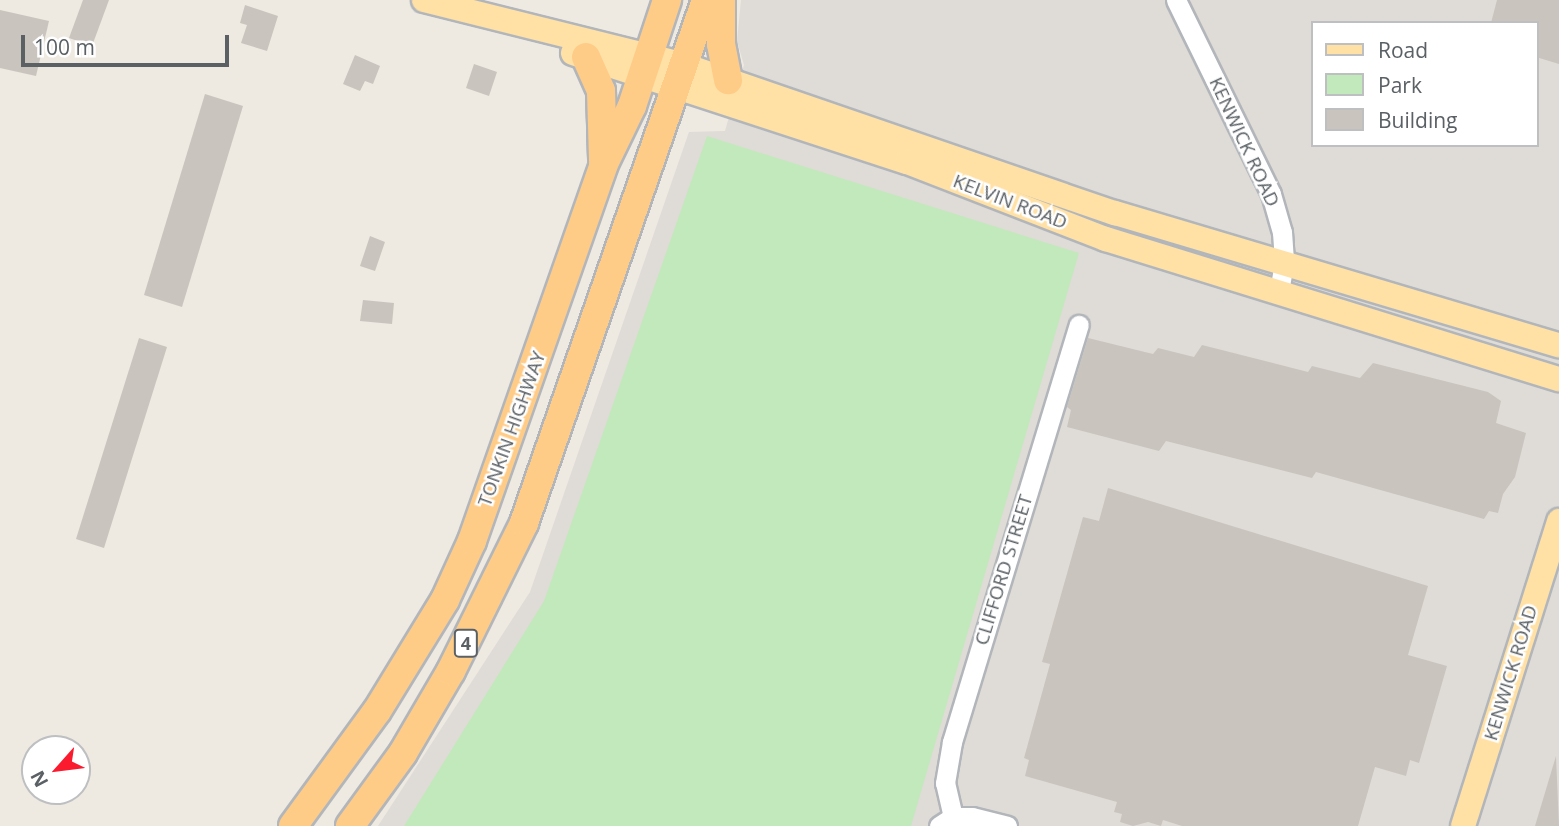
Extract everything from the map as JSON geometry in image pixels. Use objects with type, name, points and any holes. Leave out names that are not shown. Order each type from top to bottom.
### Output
[{"type":"highway","name":"TONKIN HIGHWAY","points":[[293,826],[364,730],[444,600],[472,541],[531,379],[603,166],[645,65],[667,0]]},
{"type":"highway","name":"TONKIN HIGHWAY","points":[[350,826],[403,753],[500,578],[524,523],[706,0]]},
{"type":"highway","points":[[721,0],[721,44],[729,80]]},
{"type":"highway","points":[[586,57],[601,91],[603,166]]},
{"type":"main road","name":"KELVIN ROAD","points":[[424,0],[680,76],[1106,239],[1559,379]]},
{"type":"main road","name":"KELVIN ROAD","points":[[466,12],[518,39],[586,57],[645,65]]},
{"type":"main road","name":"KELVIN ROAD","points":[[680,76],[729,80],[1115,213],[1559,345]]},
{"type":"main road","name":"KENWICK ROAD","points":[[1463,826],[1559,521]]},
{"type":"street","name":"KENWICK ROAD","points":[[1176,0],[1270,194],[1282,232],[1284,263],[1279,291]]},
{"type":"street","name":"CLIFFORD STREET","points":[[1007,826],[972,817],[946,822],[945,783],[952,742],[1079,325]]},
{"type":"shaded area","points":[[741,0],[1559,0],[1559,826],[378,826],[530,592],[689,132],[725,131],[744,65],[737,41]]},
{"type":"green space","points":[[707,136],[1079,253],[911,826],[404,826],[544,601]]},
{"type":"building","points":[[83,0],[109,0],[92,46],[69,38]]},
{"type":"building","points":[[1497,0],[1559,0],[1559,64],[1538,58],[1538,21],[1492,21]]},
{"type":"building","points":[[245,5],[278,16],[267,51],[241,43],[247,25],[240,23]]},
{"type":"building","points":[[0,10],[49,21],[36,76],[0,68]]},
{"type":"building","points":[[355,55],[380,66],[373,84],[365,81],[360,91],[343,84]]},
{"type":"building","points":[[474,64],[497,72],[489,96],[466,88]]},
{"type":"building","points":[[205,94],[243,106],[182,307],[144,295]]},
{"type":"building","points":[[370,236],[385,242],[375,271],[360,266]]},
{"type":"building","points":[[363,300],[394,303],[392,324],[360,321]]},
{"type":"building","points":[[139,338],[167,347],[104,548],[76,539]]},
{"type":"building","points":[[1088,338],[1153,354],[1158,348],[1194,357],[1202,345],[1308,372],[1312,366],[1360,378],[1373,363],[1488,392],[1501,401],[1496,423],[1526,433],[1515,477],[1503,494],[1498,513],[1489,511],[1484,519],[1316,472],[1312,478],[1166,441],[1159,451],[1067,427],[1071,410],[1067,407]]},
{"type":"building","points":[[1108,488],[1428,586],[1408,655],[1447,666],[1419,763],[1410,760],[1406,776],[1375,767],[1358,826],[1182,826],[1163,820],[1161,826],[1148,822],[1133,826],[1120,822],[1122,814],[1114,812],[1117,802],[1025,776],[1029,760],[1024,758],[1050,664],[1042,662],[1083,517],[1099,521]]},
{"type":"building","points":[[1556,756],[1559,826],[1535,826]]}]
